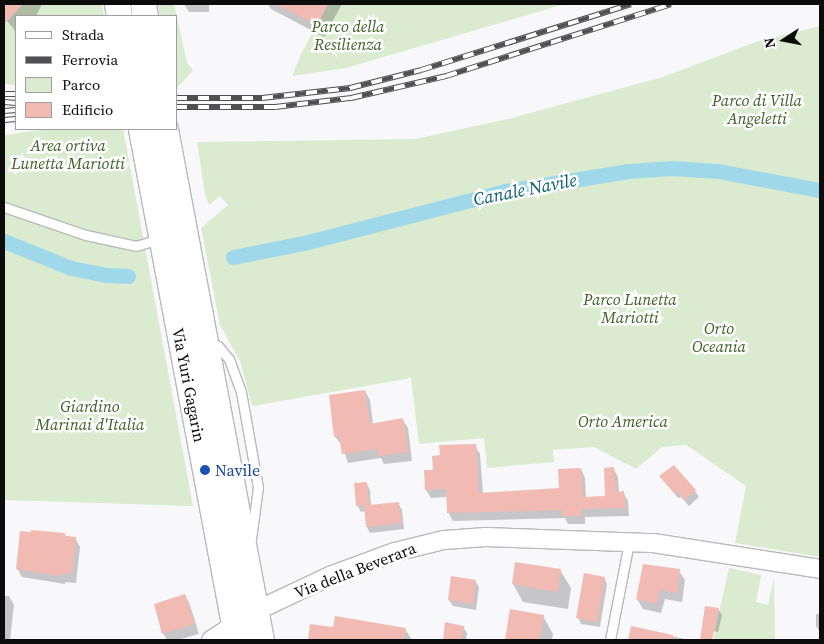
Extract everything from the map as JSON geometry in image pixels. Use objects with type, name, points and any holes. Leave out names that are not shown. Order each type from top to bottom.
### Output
[{"type":"main road","name":"Via Yuri Gagarin","points":[[141,130],[236,633]]},
{"type":"main road","name":"Via Yuri Gagarin","points":[[165,130],[261,640]]},
{"type":"street","name":"Via della Beverara","points":[[211,640],[236,633],[256,611],[330,576],[428,542],[486,537],[629,542],[696,548],[820,569]]},
{"type":"lane","points":[[4,207],[86,235],[136,246],[150,244],[162,238]]},
{"type":"lane","points":[[610,640],[629,542]]},
{"type":"green space","points":[[22,4],[102,4],[104,15],[15,15],[15,85],[4,84],[4,13],[9,19]]},
{"type":"green space","points":[[158,4],[174,4],[176,15],[160,15]]},
{"type":"green space","name":"Parco della Resilienza","points":[[328,4],[565,4],[346,68],[292,76],[302,52]]},
{"type":"green space","points":[[178,22],[187,63],[193,70],[178,87]]},
{"type":"green space","name":"Parco Lunetta Mariotti","points":[[820,26],[820,557],[735,543],[746,486],[686,445],[662,447],[636,469],[594,447],[553,450],[554,462],[487,468],[484,438],[419,444],[411,378],[252,406],[240,361],[220,325],[201,228],[228,205],[220,196],[209,205],[205,194],[197,142],[415,139],[512,118],[663,77],[756,42]]},
{"type":"green space","name":"Giardino Marinai d'Italia","points":[[40,130],[123,130],[193,506],[4,500],[4,135]]},
{"type":"green space","points":[[729,568],[761,575],[756,602],[768,605],[774,578],[775,640],[713,640]]},
{"type":"building","points":[[4,4],[23,4],[4,24]]},
{"type":"building","points":[[276,4],[328,4],[317,25]]},
{"type":"building","points":[[365,390],[370,424],[403,418],[408,452],[378,456],[377,449],[342,454],[339,436],[334,437],[329,395]]},
{"type":"building","points":[[476,444],[479,493],[559,488],[558,469],[581,468],[583,497],[605,496],[604,468],[614,467],[616,492],[624,491],[625,508],[581,509],[581,516],[562,516],[562,510],[447,513],[446,489],[425,490],[424,470],[433,470],[432,456],[440,455],[439,445]]},
{"type":"building","points":[[674,465],[696,490],[685,500],[677,491],[674,493],[659,476]]},
{"type":"building","points":[[367,482],[369,505],[399,502],[401,523],[366,527],[364,505],[356,506],[354,483]]},
{"type":"building","points":[[31,530],[65,533],[65,536],[76,537],[72,574],[61,573],[60,576],[16,569],[20,531],[31,532]]},
{"type":"building","points":[[515,562],[561,569],[558,592],[512,584]]},
{"type":"building","points":[[643,564],[680,569],[677,593],[660,590],[656,604],[636,599]]},
{"type":"building","points":[[584,573],[605,577],[597,622],[576,618]]},
{"type":"building","points":[[451,576],[476,580],[473,604],[448,600]]},
{"type":"building","points":[[185,594],[195,624],[162,634],[154,604]]},
{"type":"building","points":[[705,606],[719,608],[712,640],[700,640]]},
{"type":"building","points":[[510,609],[544,615],[540,640],[505,640]]},
{"type":"building","points":[[335,616],[406,628],[404,640],[308,640],[310,624],[333,627]]},
{"type":"building","points":[[445,622],[464,626],[462,640],[443,640]]},
{"type":"building","points":[[631,626],[673,635],[673,640],[628,640]]},
{"type":"waterway","name":"Canale Navile","points":[[233,257],[304,243],[505,191],[628,171],[672,168],[718,171],[820,190]]},
{"type":"waterway","name":"Canale Navile","points":[[4,241],[71,268],[107,275],[128,276]]},
{"type":"railway","points":[[178,98],[262,98],[350,88],[421,70],[631,4]]},
{"type":"railway","points":[[178,107],[275,107],[351,98],[446,76],[671,4]]},
{"type":"railway","points":[[4,94],[15,94]]},
{"type":"railway","points":[[4,102],[15,103]]},
{"type":"railway","points":[[4,111],[15,110]]},
{"type":"railway","points":[[4,120],[15,119]]},
{"type":"place","name":"Navile","points":[[205,470]]},
{"type":"park label","name":"Parco di Villa Angeletti","points":[[757,109]]},
{"type":"park label","name":"Area ortiva Lunetta Mariotti","points":[[68,154]]},
{"type":"park label","name":"Orto Oceania","points":[[719,337]]},
{"type":"park label","name":"Orto America","points":[[623,421]]}]
